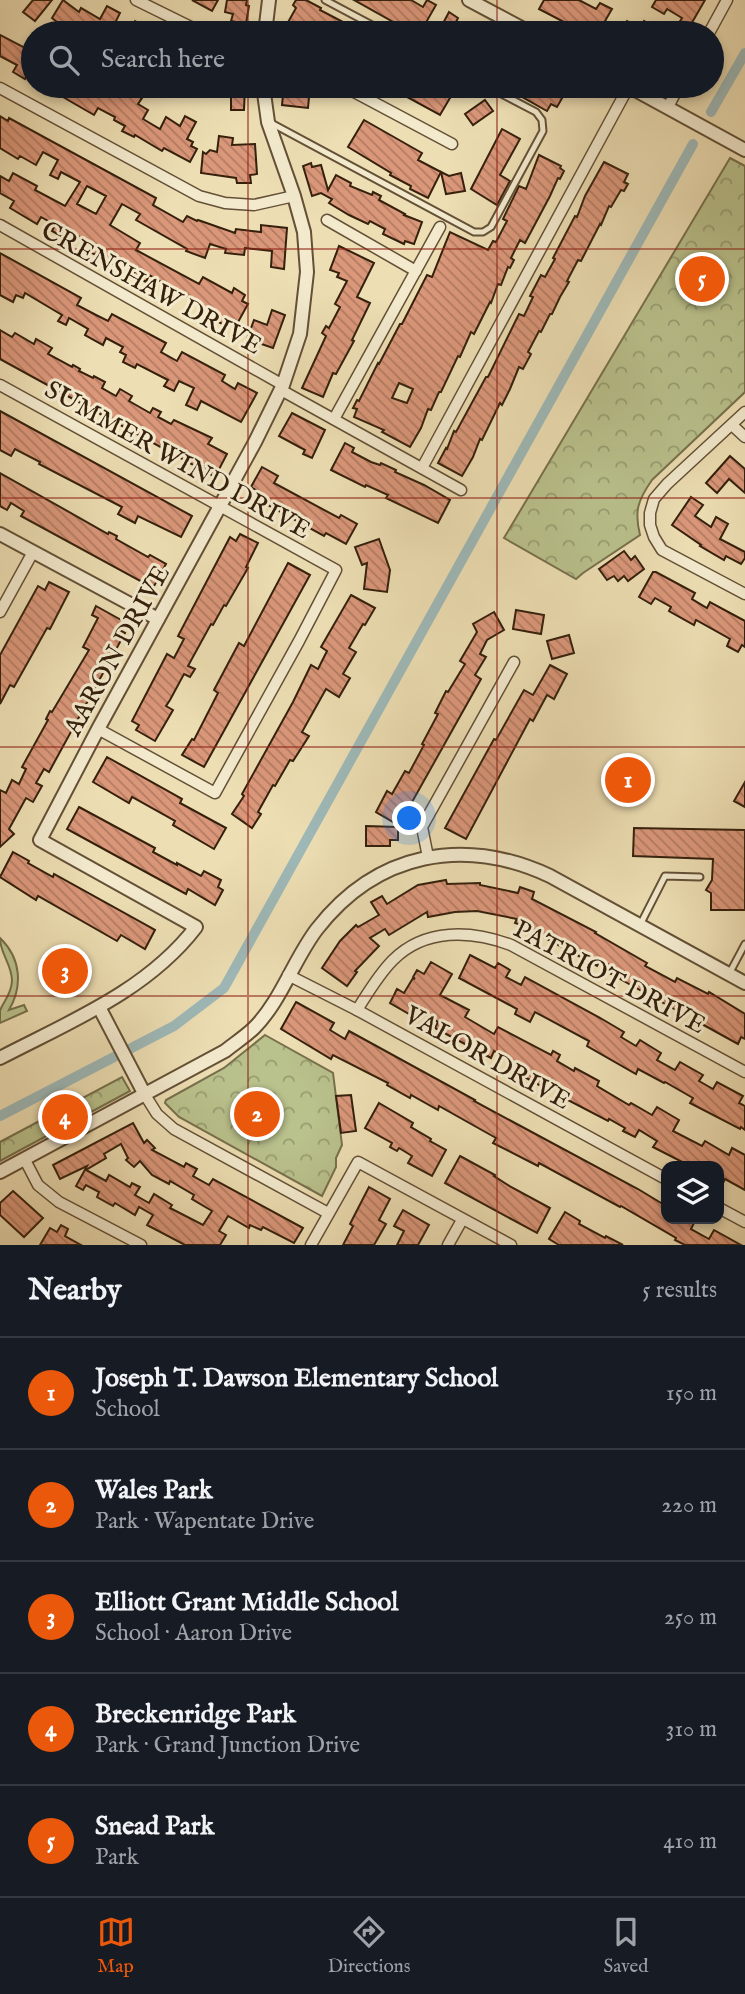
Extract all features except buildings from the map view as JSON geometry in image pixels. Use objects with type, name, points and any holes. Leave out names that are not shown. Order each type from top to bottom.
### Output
[{"type":"street","points":[[136,0],[179,21]]},
{"type":"street","points":[[266,21],[269,0]]},
{"type":"street","points":[[469,0],[508,21]]},
{"type":"street","points":[[716,21],[727,0]]},
{"type":"street","points":[[0,88],[199,196],[225,203],[254,205],[294,196]]},
{"type":"street","name":"AARON DRIVE","points":[[0,1058],[99,1007],[150,974],[181,946],[196,927],[40,840],[256,442],[282,387],[300,334],[307,272],[303,232],[294,196],[268,122],[265,98]]},
{"type":"street","points":[[366,98],[452,144]]},
{"type":"street","points":[[422,468],[622,98]]},
{"type":"street","points":[[651,98],[745,149]]},
{"type":"street","points":[[668,107],[673,98]]},
{"type":"street","points":[[327,220],[416,271]]},
{"type":"street","name":"CRENSHAW DRIVE","points":[[0,225],[461,490]]},
{"type":"street","points":[[334,419],[440,227]]},
{"type":"street","name":"SUMMER WIND DRIVE","points":[[0,386],[336,570],[215,793],[99,729]]},
{"type":"street","points":[[745,412],[667,484],[654,499],[650,513],[650,525],[662,550],[745,594]]},
{"type":"street","points":[[732,425],[745,437]]},
{"type":"street","points":[[0,534],[158,619]]},
{"type":"street","points":[[0,612],[33,552]]},
{"type":"street","points":[[428,857],[422,827],[514,662]]},
{"type":"street","points":[[0,1172],[225,1051],[254,1028],[270,1008],[288,975],[330,913],[347,897],[406,862],[455,854],[479,855],[526,864],[745,983]]},
{"type":"street","name":"PATRIOT DRIVE","points":[[357,1010],[386,968],[413,945],[438,936],[466,933],[511,945],[745,1072]]},
{"type":"street","name":"VALOR DRIVE","points":[[288,975],[661,1176]]},
{"type":"street","points":[[99,1007],[157,1114],[174,1129],[328,1213]]},
{"type":"street","points":[[24,1160],[38,1185],[59,1202],[141,1245]]},
{"type":"street","points":[[312,1245],[358,1162],[511,1245]]},
{"type":"street","points":[[724,1211],[745,1222]]},
{"type":"street","points":[[448,1245],[462,1220]]},
{"type":"lane","points":[[325,0],[364,21]]},
{"type":"lane","points":[[268,122],[474,232],[483,232],[491,227],[542,131],[542,120],[536,112],[509,98]]},
{"type":"lane","points":[[640,925],[665,876],[700,877]]},
{"type":"lane","points":[[729,974],[745,944]]},
{"type":"green space","points":[[730,158],[745,166],[745,392],[652,480],[638,506],[640,535],[576,579],[504,538]]},
{"type":"green space","points":[[0,938],[12,954],[18,972],[16,991],[9,1010],[24,1005],[27,1011],[0,1023],[0,1011],[12,981]]},
{"type":"green space","points":[[265,1035],[333,1073],[342,1145],[336,1158],[336,1167],[322,1196],[179,1117],[165,1103],[224,1068]]},
{"type":"green space","points":[[122,1077],[130,1091],[0,1161],[0,1142]]},
{"type":"waterway","points":[[724,89],[745,53]]},
{"type":"waterway","points":[[711,112],[719,98]]},
{"type":"waterway","points":[[0,1116],[174,1026],[224,988],[693,144]]},
{"type":"place","name":"Snead Park","points":[[702,279]]},
{"type":"place","name":"Joseph T. Dawson Elementary School","points":[[628,780]]},
{"type":"place","name":"Elliott Grant Middle School","points":[[65,971]]},
{"type":"place","name":"Wales Park","points":[[257,1114]]},
{"type":"place","name":"Breckenridge Park","points":[[65,1117]]}]
